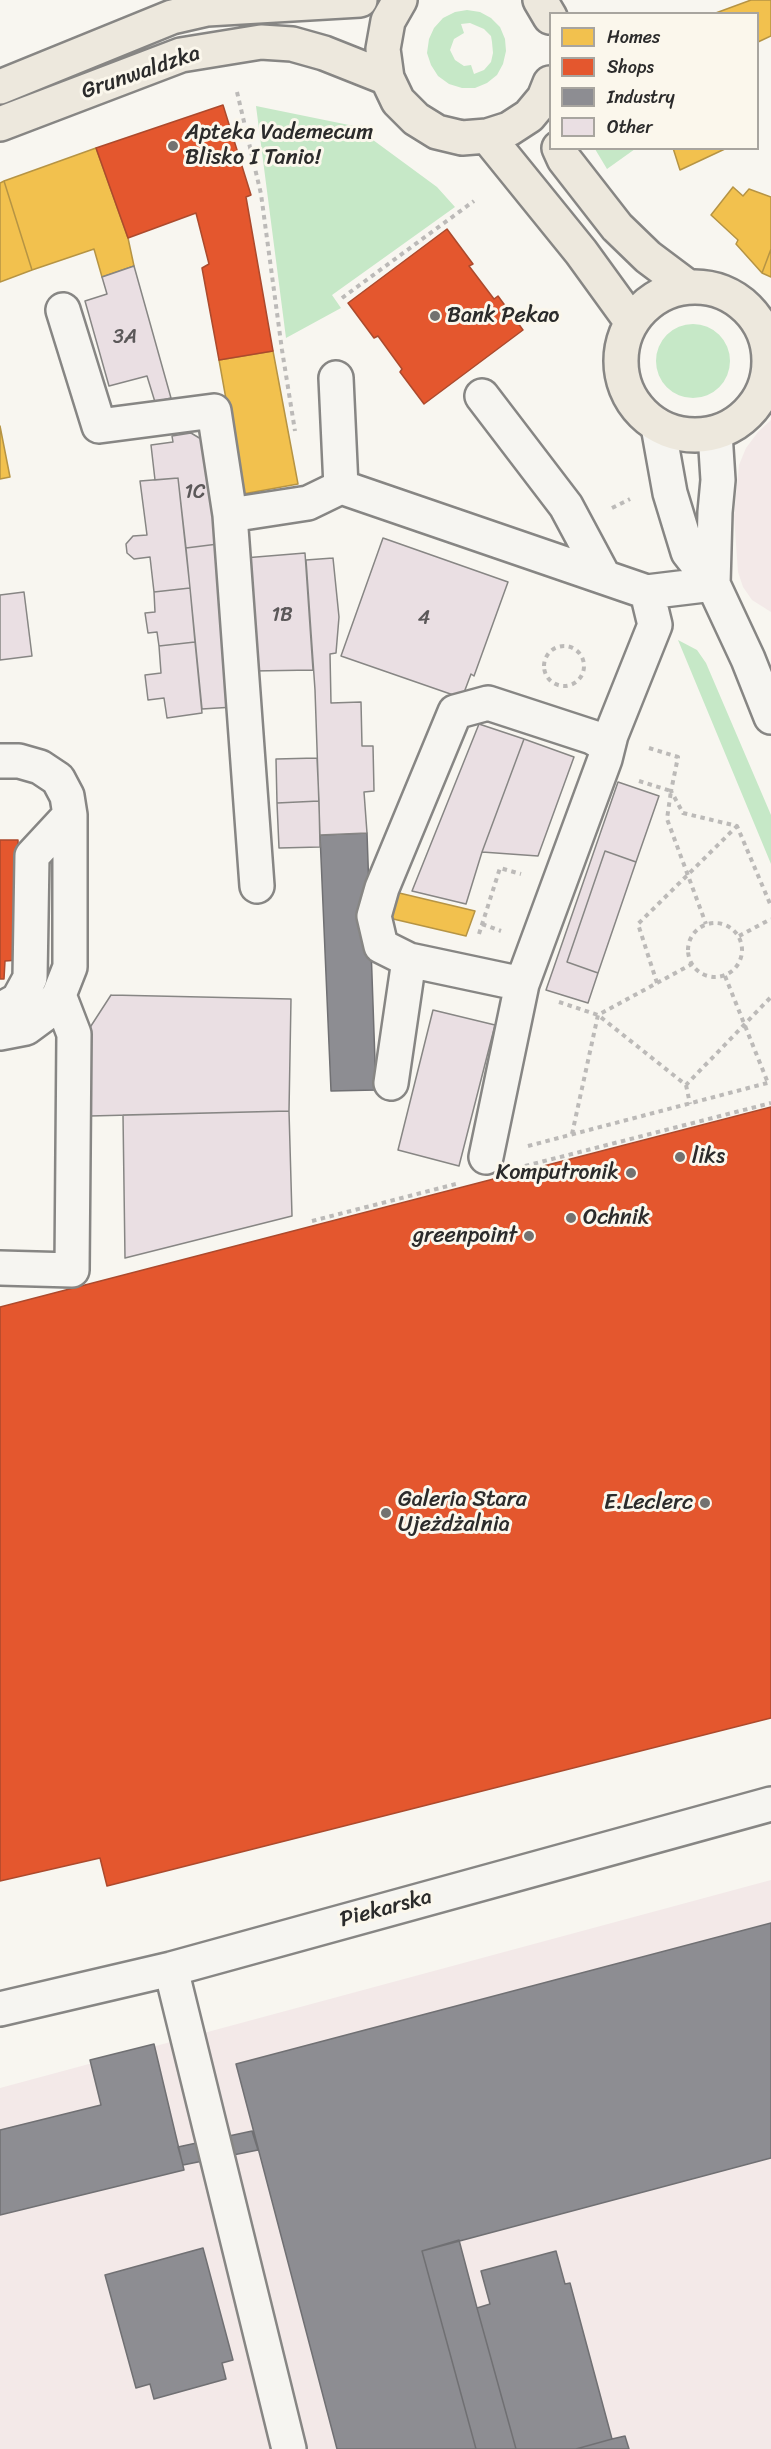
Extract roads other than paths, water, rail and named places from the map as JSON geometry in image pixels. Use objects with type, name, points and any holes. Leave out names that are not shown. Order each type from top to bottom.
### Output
[{"type":"main road","name":"Grunwaldzka","points":[[0,87],[172,17],[207,9],[360,0]]},
{"type":"main road","points":[[400,0],[388,21],[383,49],[387,78],[398,101],[416,119],[437,132],[462,138],[487,136],[509,129],[529,116],[547,91]]},
{"type":"main road","points":[[540,0],[549,15]]},
{"type":"main road","name":"Grunwaldzka","points":[[0,124],[181,55],[261,42],[292,44],[314,50],[387,78]]},
{"type":"main road","points":[[547,91],[546,123],[549,130]]},
{"type":"main road","points":[[487,136],[581,252],[631,321]]},
{"type":"main road","points":[[560,150],[564,159],[617,227],[648,257],[688,287]]},
{"type":"main road","points":[[688,287],[711,288],[733,297],[751,312],[767,332],[769,366],[769,384],[747,415],[732,426],[715,433],[691,436],[668,431],[647,419],[632,403],[623,384],[620,362],[622,342],[631,321],[646,304],[666,292],[688,287]]},
{"type":"street","points":[[63,310],[99,426],[214,411],[230,516],[257,886]]},
{"type":"street","points":[[336,378],[341,487]]},
{"type":"street","points":[[482,396],[566,506],[604,577]]},
{"type":"street","points":[[658,426],[669,493],[688,552],[713,584],[760,655],[771,717]]},
{"type":"street","points":[[713,584],[718,480],[715,433]]},
{"type":"street","points":[[230,516],[308,503],[341,487],[647,592],[713,584]]},
{"type":"street","points":[[486,1157],[609,740],[655,625],[647,592]]},
{"type":"street","points":[[536,992],[467,972],[409,960],[381,946],[374,916],[382,888],[455,712],[488,703],[592,737],[609,740]]},
{"type":"street","points":[[0,761],[19,761],[40,767],[58,779],[68,796],[70,815],[70,967],[59,995],[45,1014],[26,1028],[0,1033]]},
{"type":"street","points":[[0,1010],[18,1000],[30,978],[32,856],[70,815]]},
{"type":"street","points":[[391,1083],[409,960]]},
{"type":"street","points":[[0,1268],[72,1270],[74,1034],[59,995]]},
{"type":"street","name":"Piekarska","points":[[0,2009],[171,1969],[771,1804]]},
{"type":"street","points":[[171,1969],[289,2449]]},
{"type":"place","name":"Apteka Vademecum Blisko I Tanio!","points":[[173,146]]},
{"type":"place","name":"Bank Pekao","points":[[435,316]]},
{"type":"place","name":"liks","points":[[680,1157]]},
{"type":"place","name":"Komputronik","points":[[631,1173]]},
{"type":"place","name":"Ochnik","points":[[571,1218]]},
{"type":"place","name":"greenpoint","points":[[529,1236]]},
{"type":"place","name":"E.Leclerc","points":[[705,1503]]},
{"type":"place","name":"Galeria Stara Ujeżdżalnia","points":[[386,1513]]}]
